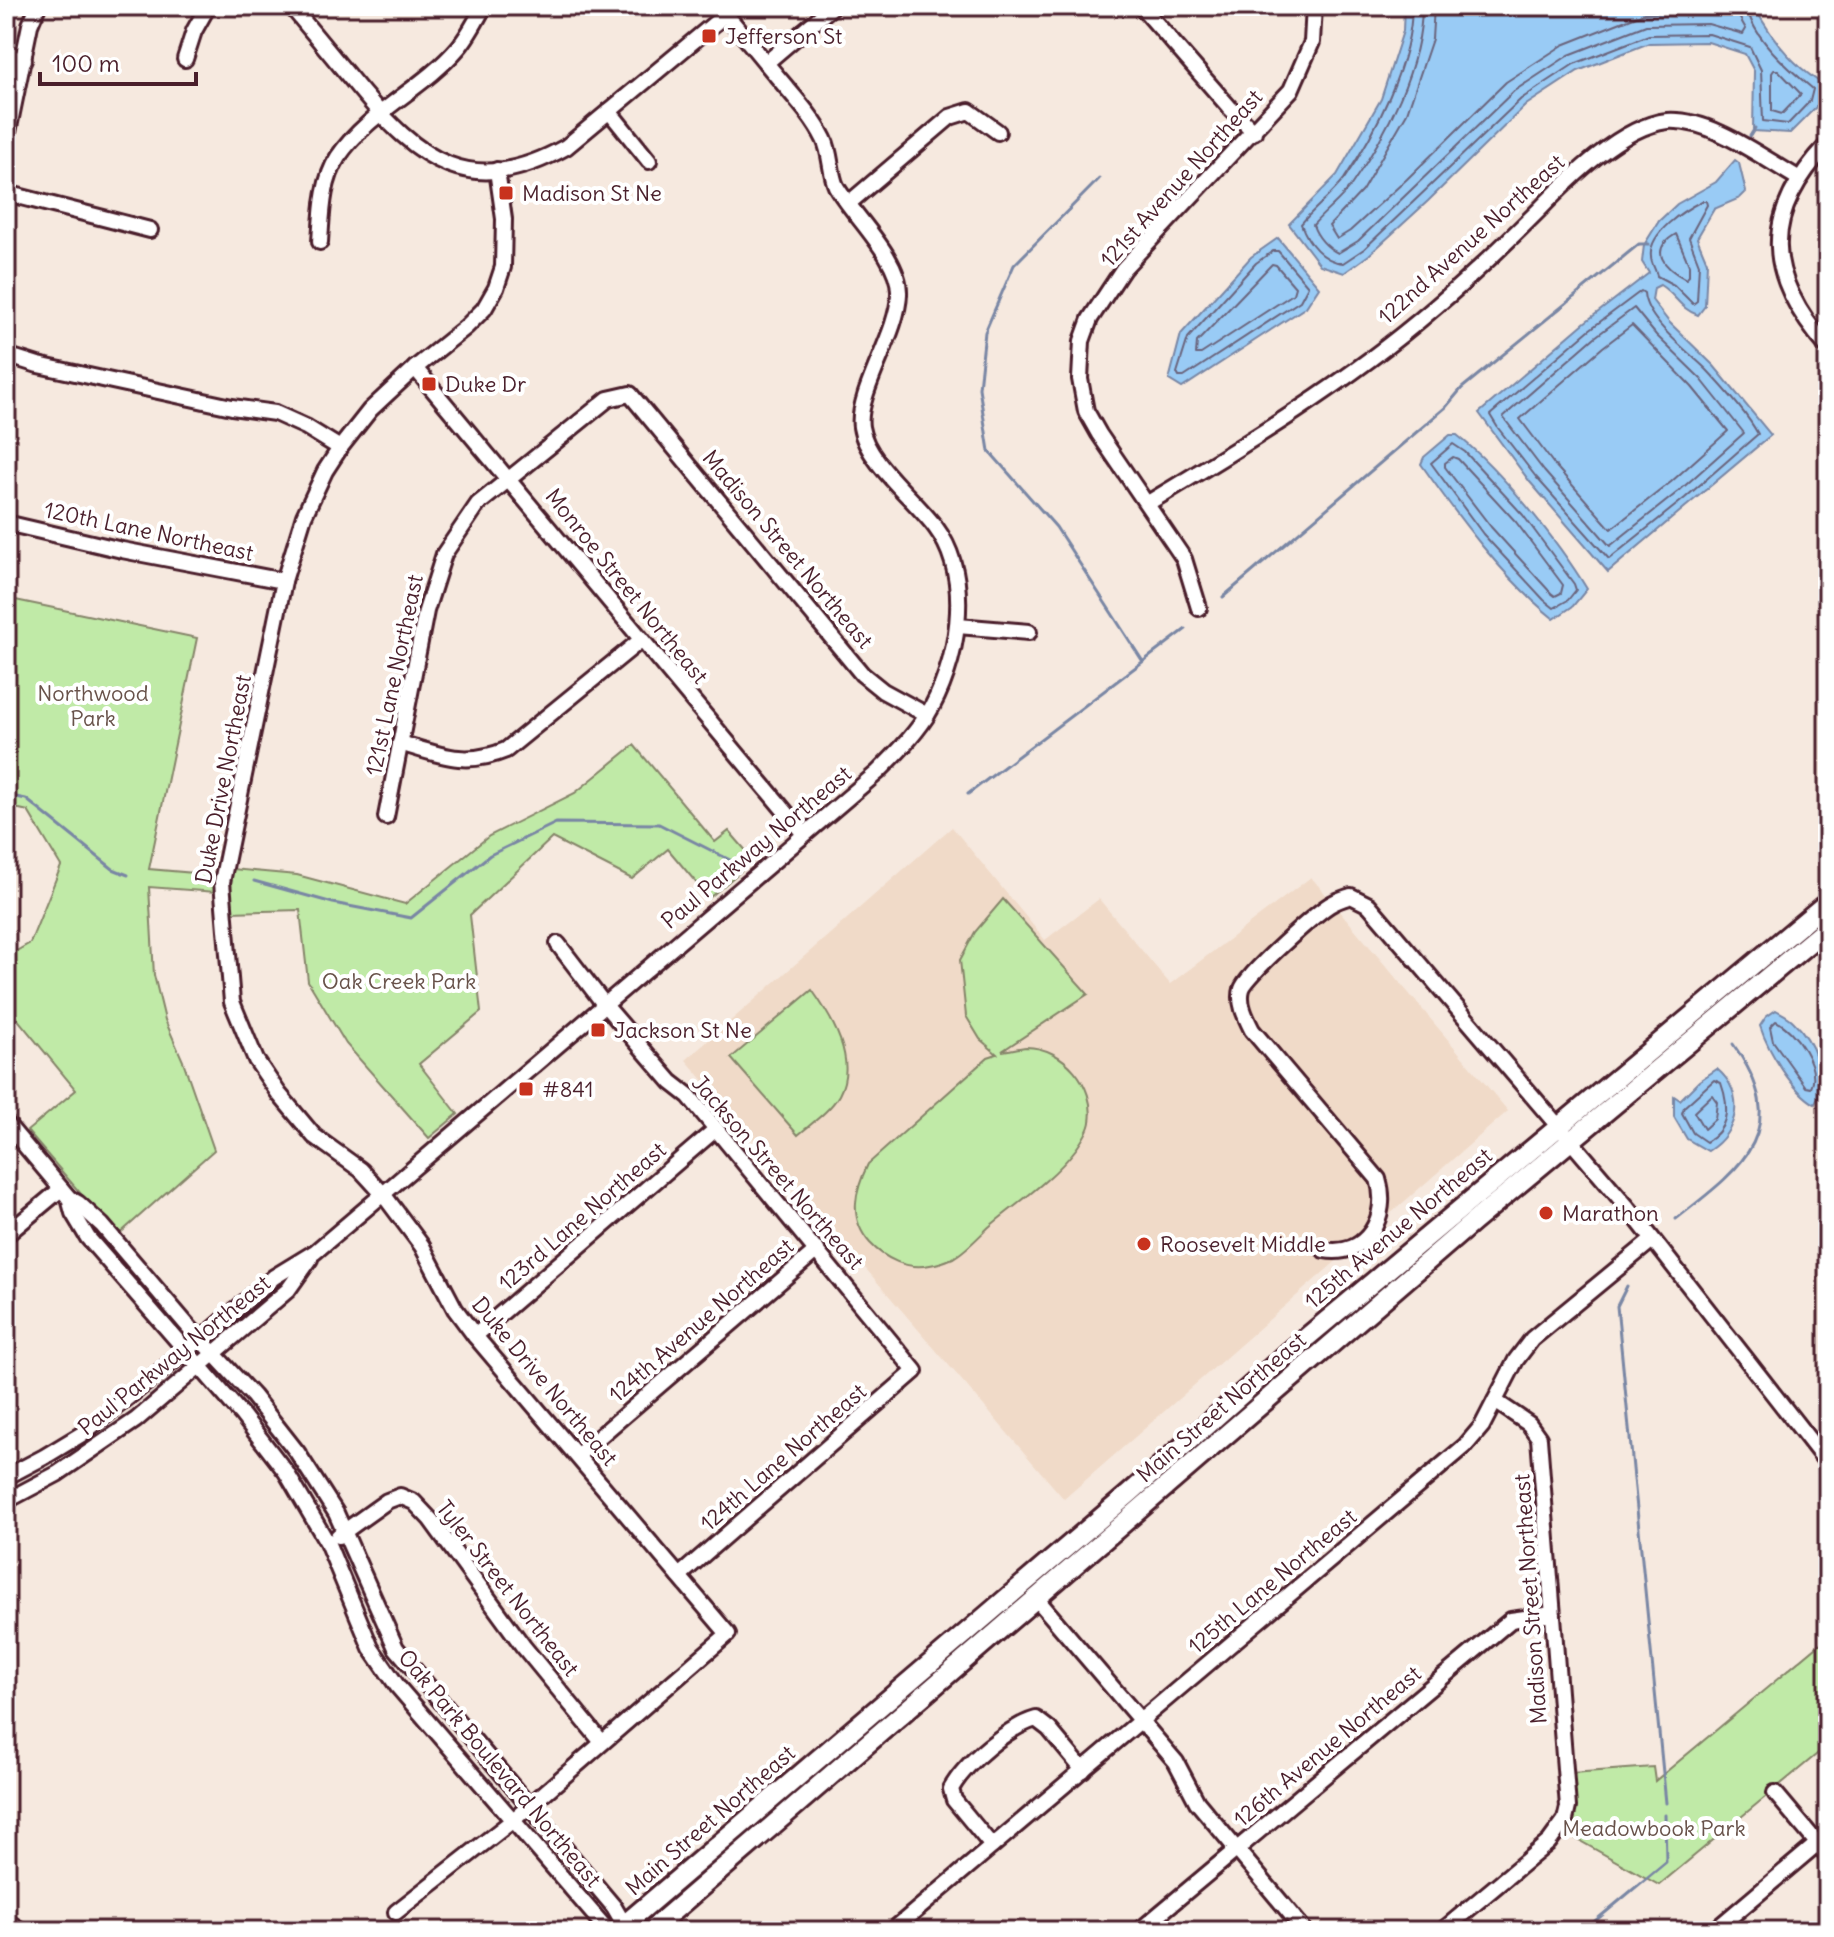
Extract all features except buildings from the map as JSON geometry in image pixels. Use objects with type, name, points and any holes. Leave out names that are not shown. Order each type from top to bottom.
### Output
[{"type":"main road","points":[[1558,1126],[1828,902]]},
{"type":"main road","name":"Main Street Northeast","points":[[650,1931],[1473,1222],[1828,927]]},
{"type":"main road","name":"125th Avenue Northeast","points":[[980,1619],[1130,1493],[1288,1353],[1558,1126]]},
{"type":"main road","name":"Main Street Northeast","points":[[619,1929],[980,1619]]},
{"type":"street","points":[[6,142],[30,25],[38,6]]},
{"type":"street","points":[[185,59],[194,31],[208,6]]},
{"type":"street","points":[[291,6],[380,114],[416,148],[434,159],[466,170],[497,170],[543,160],[566,147],[723,10]]},
{"type":"street","points":[[320,242],[322,205],[337,159],[380,114],[456,50],[484,6]]},
{"type":"street","points":[[766,63],[833,6]]},
{"type":"street","points":[[1141,6],[1254,132]]},
{"type":"street","name":"121st Avenue Northeast","points":[[1199,608],[1184,559],[1086,411],[1080,379],[1082,341],[1090,319],[1123,269],[1291,90],[1312,42],[1314,6]]},
{"type":"street","name":"Paul Parkway Northeast","points":[[6,1477],[82,1434],[274,1277],[315,1252],[878,772],[912,737],[927,715],[941,686],[958,626],[957,581],[950,553],[936,529],[878,462],[864,439],[860,424],[866,394],[898,313],[900,289],[889,260],[835,183],[825,141],[818,129],[723,10]]},
{"type":"street","points":[[6,56],[24,60]]},
{"type":"street","points":[[609,111],[649,161]]},
{"type":"street","points":[[849,203],[950,117],[969,111],[998,132]]},
{"type":"street","name":"122nd Avenue Northeast","points":[[1148,503],[1262,433],[1382,350],[1433,309],[1503,245],[1583,166],[1639,131],[1664,121],[1705,126],[1798,178]]},
{"type":"street","points":[[1828,144],[1798,178],[1782,214],[1780,260],[1794,303],[1808,326],[1828,348]]},
{"type":"street","name":"Duke Drive Northeast","points":[[497,170],[504,219],[503,267],[496,288],[484,309],[370,410],[340,448],[304,516],[284,581],[222,882],[232,1002],[256,1060],[314,1136],[361,1170],[383,1194],[422,1246],[455,1309],[475,1336],[728,1634],[601,1741]]},
{"type":"street","points":[[6,193],[150,230]]},
{"type":"street","points":[[6,355],[232,407],[275,413],[340,448]]},
{"type":"street","name":"Monroe Street Northeast","points":[[415,368],[804,834]]},
{"type":"street","name":"121st Lane Northeast","points":[[386,817],[426,611],[444,554],[478,504],[608,399],[630,394]]},
{"type":"street","name":"Madison Street Northeast","points":[[630,394],[862,674],[883,691],[927,715]]},
{"type":"street","name":"120th Lane Northeast","points":[[6,523],[122,550],[284,581]]},
{"type":"street","points":[[958,626],[1029,632]]},
{"type":"street","points":[[400,743],[463,760],[488,757],[506,750],[641,640]]},
{"type":"street","points":[[1324,1250],[1338,1252],[1353,1249],[1366,1238],[1383,1208],[1378,1179],[1252,1030],[1245,1016],[1241,994],[1243,986],[1259,965],[1331,904],[1351,896],[1369,905],[1629,1209],[1828,1464]]},
{"type":"street","points":[[558,944],[604,1004]]},
{"type":"street","name":"Jackson Street Northeast","points":[[604,1004],[671,1082],[689,1096],[915,1371]]},
{"type":"street","name":"Oak Park Boulevard Northeast","points":[[6,1123],[65,1194],[102,1225],[297,1452],[345,1531],[396,1648],[528,1807],[619,1929]]},
{"type":"street","name":"123rd Lane Northeast","points":[[475,1336],[716,1129]]},
{"type":"street","points":[[6,1235],[65,1194]]},
{"type":"street","name":"Oak Park Boulevard Northeast","points":[[65,1194],[88,1238],[242,1415],[286,1472],[327,1542],[360,1627],[398,1687],[512,1821],[619,1929]]},
{"type":"street","name":"125th Lane Northeast","points":[[892,1931],[1465,1446],[1482,1426],[1516,1360],[1532,1339],[1651,1241]]},
{"type":"street","name":"124th Avenue Northeast","points":[[578,1455],[817,1250]]},
{"type":"street","name":"Paul Parkway Northeast","points":[[6,1501],[96,1449],[136,1420],[288,1290],[315,1252]]},
{"type":"street","name":"124th Lane Northeast","points":[[679,1576],[915,1371]]},
{"type":"street","name":"Madison Street Northeast","points":[[1442,1931],[1549,1842],[1566,1814],[1539,1438],[1529,1424],[1495,1401]]},
{"type":"street","name":"Tyler Street Northeast","points":[[327,1542],[387,1501],[400,1496],[414,1502],[431,1520],[523,1646],[601,1741]]},
{"type":"street","points":[[1035,1597],[1176,1762],[1197,1802],[1305,1931]]},
{"type":"street","name":"126th Avenue Northeast","points":[[1139,1931],[1511,1620],[1552,1614]]},
{"type":"street","points":[[992,1846],[954,1800],[951,1789],[959,1774],[1019,1724],[1036,1719],[1049,1729],[1083,1770]]},
{"type":"street","points":[[396,1912],[512,1821],[601,1741]]},
{"type":"street","points":[[1775,1793],[1828,1856]]},
{"type":"street","points":[[1714,1931],[1818,1843]]},
{"type":"street","points":[[6,1921],[22,1931]]},
{"type":"shaded area","points":[[952,827],[1045,940],[1099,899],[1170,984],[1311,877],[1508,1111],[1064,1499],[686,1060]]},
{"type":"green space","name":"Northwood Park","points":[[6,598],[197,638],[149,869],[217,875],[216,892],[149,887],[154,975],[165,1020],[214,1150],[117,1236],[27,1131],[76,1090],[6,1005],[6,957],[30,943],[61,866],[28,811],[6,806]]},
{"type":"green space","name":"Oak Creek Park","points":[[634,745],[715,842],[729,831],[754,860],[709,898],[668,849],[632,879],[552,838],[470,915],[481,1012],[419,1064],[458,1114],[429,1138],[346,1044],[308,981],[300,910],[230,912],[232,869],[297,875],[405,904],[489,836],[575,793]]},
{"type":"green space","points":[[1003,899],[1088,994],[1002,1051],[1026,1047],[1040,1049],[1064,1061],[1082,1082],[1088,1095],[1089,1125],[1076,1149],[1057,1170],[963,1251],[936,1264],[913,1266],[897,1262],[882,1254],[863,1234],[856,1214],[857,1194],[868,1164],[988,1057],[997,1054],[980,1039],[966,1016],[960,960],[975,932]]},
{"type":"green space","points":[[812,990],[834,1026],[846,1068],[844,1082],[835,1101],[798,1135],[731,1058]]},
{"type":"green space","name":"Meadowbook Park","points":[[1828,1637],[1828,1745],[1659,1885],[1566,1833],[1574,1813],[1572,1773],[1653,1767],[1655,1781]]},
{"type":"water","points":[[1404,6],[1754,6],[1783,50],[1823,84],[1818,105],[1790,133],[1753,131],[1754,71],[1745,54],[1708,42],[1649,43],[1578,71],[1526,105],[1428,201],[1369,255],[1344,273],[1320,265],[1289,224],[1337,175],[1381,99],[1403,31]]},
{"type":"water","points":[[1735,160],[1739,163],[1746,192],[1740,198],[1714,209],[1697,238],[1707,262],[1705,306],[1698,315],[1692,313],[1660,285],[1654,288],[1652,300],[1669,322],[1714,366],[1771,435],[1608,572],[1530,482],[1479,413],[1584,323],[1649,273],[1642,262],[1644,245],[1659,221],[1677,204],[1716,182]]},
{"type":"water","points":[[1278,238],[1319,287],[1306,307],[1182,388],[1169,380],[1181,334],[1251,257]]},
{"type":"water","points":[[1450,435],[1457,435],[1510,486],[1545,528],[1587,589],[1573,606],[1554,619],[1499,566],[1421,464],[1424,457]]},
{"type":"water","points":[[1776,1010],[1793,1021],[1813,1049],[1821,1083],[1815,1104],[1790,1081],[1764,1036],[1760,1026]]},
{"type":"water","points":[[1717,1069],[1732,1089],[1735,1112],[1727,1134],[1708,1151],[1687,1139],[1674,1117],[1674,1096],[1680,1100]]},
{"type":"waterway","points":[[1750,136],[1755,128]]},
{"type":"waterway","points":[[1099,179],[1014,265],[985,332],[979,388],[989,451],[1056,527],[1142,660]]},
{"type":"waterway","points":[[1223,597],[1446,407],[1462,388],[1639,244],[1649,244]]},
{"type":"waterway","points":[[968,794],[1186,629]]},
{"type":"waterway","points":[[6,795],[26,799],[113,869],[128,875]]},
{"type":"waterway","points":[[254,881],[333,903],[411,918],[490,855],[556,823],[659,824],[730,860]]},
{"type":"waterway","points":[[1676,1219],[1722,1182],[1740,1163],[1752,1144],[1759,1123],[1759,1100],[1751,1074],[1733,1044]]},
{"type":"waterway","points":[[1627,1286],[1617,1306],[1666,1803]]},
{"type":"waterway","points":[[1583,1931],[1666,1862],[1665,1815]]},
{"type":"place","name":"Jefferson St","points":[[709,36]]},
{"type":"place","name":"Madison St Ne","points":[[506,193]]},
{"type":"place","name":"Duke Dr","points":[[429,384]]},
{"type":"place","name":"Jackson St Ne","points":[[598,1030]]},
{"type":"place","name":"#841","points":[[526,1089]]},
{"type":"place","name":"Marathon","points":[[1546,1213]]},
{"type":"place","name":"Roosevelt Middle","points":[[1144,1244]]}]
